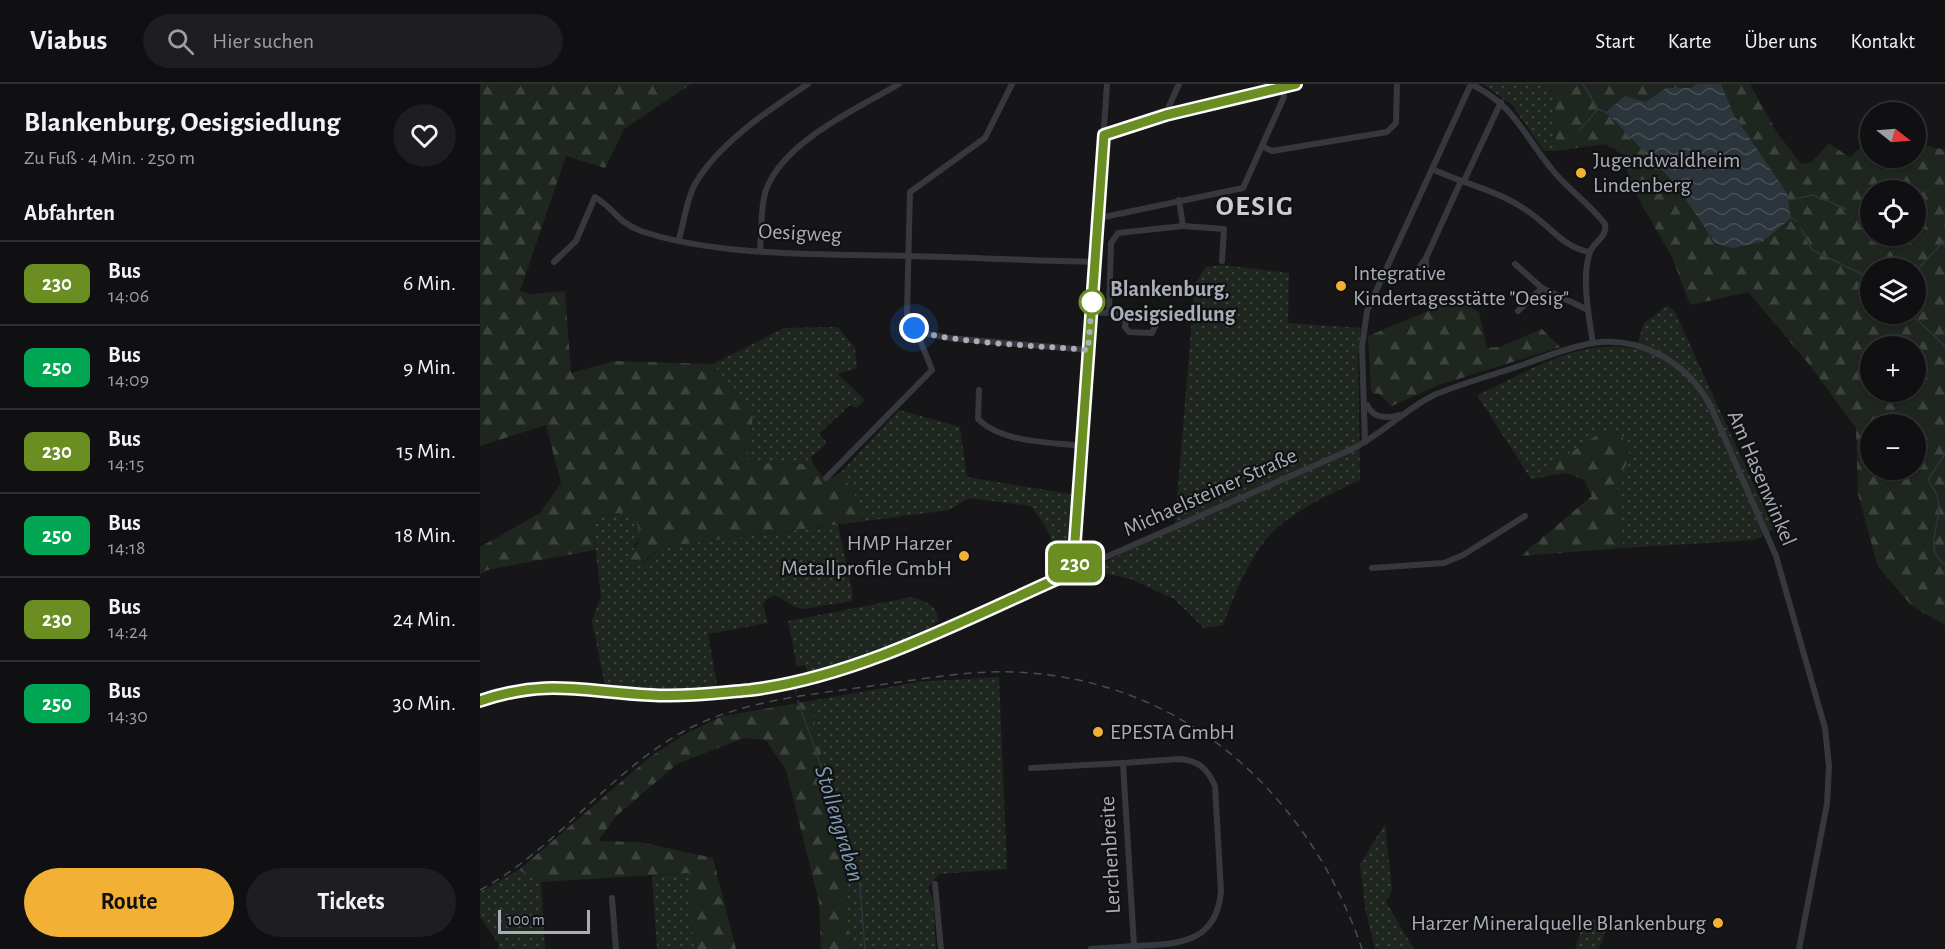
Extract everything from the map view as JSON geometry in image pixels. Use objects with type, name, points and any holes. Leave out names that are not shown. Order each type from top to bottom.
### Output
[{"type":"street","points":[[679,240],[690,197],[702,174],[754,123],[808,84]]},
{"type":"street","points":[[760,250],[763,203],[775,172],[815,134],[899,84]]},
{"type":"street","points":[[826,478],[932,370],[907,314],[910,192],[985,138],[1012,84]]},
{"type":"street","points":[[1077,570],[1074,555],[1107,84]]},
{"type":"street","points":[[1166,115],[1179,84]]},
{"type":"street","points":[[1104,135],[1166,115],[1296,84]]},
{"type":"street","points":[[1262,146],[1272,151],[1387,132],[1396,123],[1397,84]]},
{"type":"street","points":[[1365,442],[1362,347],[1367,311],[1471,84],[1501,102],[1514,116],[1550,168],[1605,224],[1604,234],[1590,252],[1588,310],[1593,343]]},
{"type":"street","points":[[1099,218],[1242,188],[1284,97],[1282,87]]},
{"type":"street","points":[[1425,258],[1501,102]]},
{"type":"street","points":[[1431,169],[1508,198],[1532,213],[1565,241],[1590,252]]},
{"type":"street","name":"Oesigweg","points":[[554,262],[576,241],[595,197],[613,210],[620,221],[642,231],[679,240],[760,250],[1095,262]]},
{"type":"street","points":[[1179,200],[1183,226]]},
{"type":"street","points":[[1109,314],[1113,238],[1118,233],[1129,230],[1183,226],[1224,229],[1222,261]]},
{"type":"street","points":[[1515,264],[1542,288],[1588,310]]},
{"type":"street","points":[[1518,311],[1542,288]]},
{"type":"street","points":[[1091,312],[1126,314],[1153,317],[1157,322],[1156,328],[1152,333],[1129,332],[1125,327],[1126,314]]},
{"type":"street","points":[[917,332],[948,338],[1088,350]]},
{"type":"street","name":"Am Hasenwinkel","points":[[1365,442],[1417,404],[1450,389],[1593,343],[1627,344],[1651,351],[1674,363],[1697,385],[1711,407],[1781,569],[1821,711],[1829,766],[1825,818],[1799,949]]},
{"type":"street","points":[[979,390],[978,419],[987,426],[1011,435],[1082,446]]},
{"type":"street","points":[[1365,401],[1371,412],[1382,417],[1402,414]]},
{"type":"street","name":"Michaelsteiner Straße","points":[[480,700],[537,687],[570,687],[649,695],[698,695],[796,681],[879,655],[1365,442]]},
{"type":"street","points":[[1372,568],[1444,563],[1464,555],[1525,516]]},
{"type":"street","name":"Lerchenbreite","points":[[1031,768],[1187,759],[1199,764],[1209,774],[1215,786],[1221,881],[1221,900],[1216,913],[1197,937],[1174,944],[1090,949]]},
{"type":"street","name":"Lerchenbreite","points":[[1123,763],[1134,947]]},
{"type":"street","points":[[935,885],[941,949]]},
{"type":"street","points":[[612,898],[615,949]]},
{"type":"green space","points":[[480,84],[691,84],[624,129],[605,168],[566,156],[520,291],[531,294],[565,291],[571,373],[614,361],[713,364],[753,417],[747,459],[756,463],[813,464],[826,481],[841,472],[863,509],[858,522],[661,547],[637,567],[629,558],[641,536],[634,515],[626,512],[599,516],[593,527],[595,550],[487,570],[480,574],[480,547],[540,513],[561,483],[546,425],[480,446]]},
{"type":"green space","points":[[1483,84],[1548,84],[1554,97],[1556,151],[1544,151],[1512,105]]},
{"type":"green space","points":[[1548,84],[1697,84],[1691,88],[1666,88],[1645,102],[1606,112],[1676,185],[1715,243],[1787,193],[1734,115],[1721,84],[1750,84],[1776,131],[1801,164],[1812,162],[1829,143],[1850,158],[1860,147],[1860,168],[1926,168],[1926,145],[1945,150],[1945,625],[1912,606],[1878,567],[1858,494],[1856,428],[1808,363],[1748,292],[1690,305],[1673,259],[1628,180],[1627,157],[1605,144],[1556,151],[1554,97]]},
{"type":"green space","points":[[1223,265],[1289,273],[1288,323],[1361,328],[1358,356],[1360,480],[1308,506],[1272,532],[1246,572],[1223,625],[1204,628],[1174,599],[1131,579],[1089,570],[1170,530],[1175,523],[1195,283],[1206,267]]},
{"type":"green space","points":[[1449,294],[1479,312],[1487,348],[1499,347],[1542,329],[1560,347],[1439,385],[1392,406],[1379,394],[1371,393],[1368,336],[1428,311]]},
{"type":"green space","points":[[1668,305],[1676,314],[1774,529],[1755,540],[1623,548],[1617,485],[1630,455],[1603,432],[1531,479],[1477,395],[1535,367],[1574,352],[1615,347],[1636,349],[1644,323]]},
{"type":"green space","points":[[838,327],[855,348],[857,368],[838,374],[865,400],[856,408],[850,405],[819,434],[827,443],[811,457],[813,464],[756,463],[747,459],[753,417],[713,364],[784,328]]},
{"type":"green space","points":[[899,410],[960,427],[967,477],[1076,495],[1072,550],[1068,563],[1060,561],[1047,529],[1031,506],[969,498],[949,510],[858,522],[863,509],[841,472]]},
{"type":"green space","points":[[1603,431],[1621,434],[1630,455],[1617,485],[1623,548],[1520,556],[1592,496],[1584,480],[1566,473],[1531,479]]},
{"type":"green space","points":[[626,512],[634,515],[641,536],[633,547],[644,563],[661,547],[838,525],[853,595],[851,601],[804,609],[795,607],[775,595],[767,599],[763,605],[768,623],[708,634],[718,689],[673,693],[605,686],[592,621],[601,597],[593,527],[598,516]]},
{"type":"green space","points":[[912,597],[926,602],[935,610],[939,620],[929,629],[878,653],[808,675],[805,665],[797,667],[788,621]]},
{"type":"green space","points":[[999,677],[1007,869],[939,874],[928,887],[933,900],[936,949],[850,949],[843,859],[810,701],[918,682]]},
{"type":"green space","points":[[810,701],[843,859],[850,949],[821,949],[819,902],[786,770],[766,740],[744,738],[677,764],[615,817],[598,841],[640,842],[713,858],[736,949],[694,949],[689,873],[541,882],[519,870],[650,757],[685,734],[723,716]]},
{"type":"green space","points":[[1385,824],[1392,890],[1386,902],[1414,949],[1375,949],[1365,907],[1360,864]]},
{"type":"green space","points":[[519,870],[541,882],[545,949],[498,949],[499,944],[480,917],[480,892]]},
{"type":"green space","points":[[690,873],[694,949],[657,949],[652,876]]},
{"type":"green space","points":[[1611,916],[1599,949],[1575,949],[1584,921]]},
{"type":"water","points":[[1697,84],[1721,84],[1734,115],[1787,193],[1791,218],[1762,242],[1732,248],[1715,243],[1676,185],[1606,112],[1625,96],[1645,102],[1666,88],[1691,88]]},
{"type":"waterway","points":[[1583,84],[1598,109],[1607,113]]},
{"type":"waterway","points":[[1579,131],[1598,109]]},
{"type":"waterway","points":[[1789,200],[1813,195],[1846,209]]},
{"type":"waterway","points":[[1790,217],[1796,221]]},
{"type":"waterway","points":[[1801,228],[1812,250],[1860,273]]},
{"type":"waterway","points":[[1926,260],[1945,240]]},
{"type":"waterway","points":[[1922,324],[1945,346]]},
{"type":"waterway","points":[[1945,454],[1928,480],[1939,502],[1934,537],[1935,552],[1945,564]]},
{"type":"waterway","name":"Stollengraben","points":[[487,691],[558,683],[700,690],[793,677]]},
{"type":"waterway","name":"Stollengraben","points":[[795,688],[796,692]]},
{"type":"waterway","name":"Stollengraben","points":[[798,701],[859,873],[865,949]]},
{"type":"railway","points":[[480,890],[508,873],[534,853],[608,787],[660,746],[710,719],[755,705],[801,696],[925,678],[1015,672],[1076,680],[1133,696],[1185,722],[1232,755],[1273,795],[1309,841],[1339,893],[1362,949]]},
{"type":"bus line","name":"230","points":[[480,701],[501,693],[537,687],[570,687],[649,695],[698,695],[796,681],[884,653],[1077,570],[1074,555],[1104,135],[1166,115],[1296,84]]},
{"type":"place","name":"Jugendwaldheim Lindenberg","points":[[1581,173]]},
{"type":"place","name":"Integrative Kindertagesstätte \"Oesig\"","points":[[1341,286]]},
{"type":"place","name":"Blankenburg, Oesigsiedlung","points":[[1092,302]]},
{"type":"place","name":"HMP Harzer Metallprofile GmbH","points":[[964,556]]},
{"type":"place","name":"EPESTA GmbH","points":[[1098,732]]},
{"type":"place","name":"Harzer Mineralquelle Blankenburg","points":[[1718,923]]},
{"type":"district","name":"OESIG","points":[[1255,207]]},
{"type":"route","points":[[914,328],[917,332],[948,338],[1088,350],[1092,302]]}]
